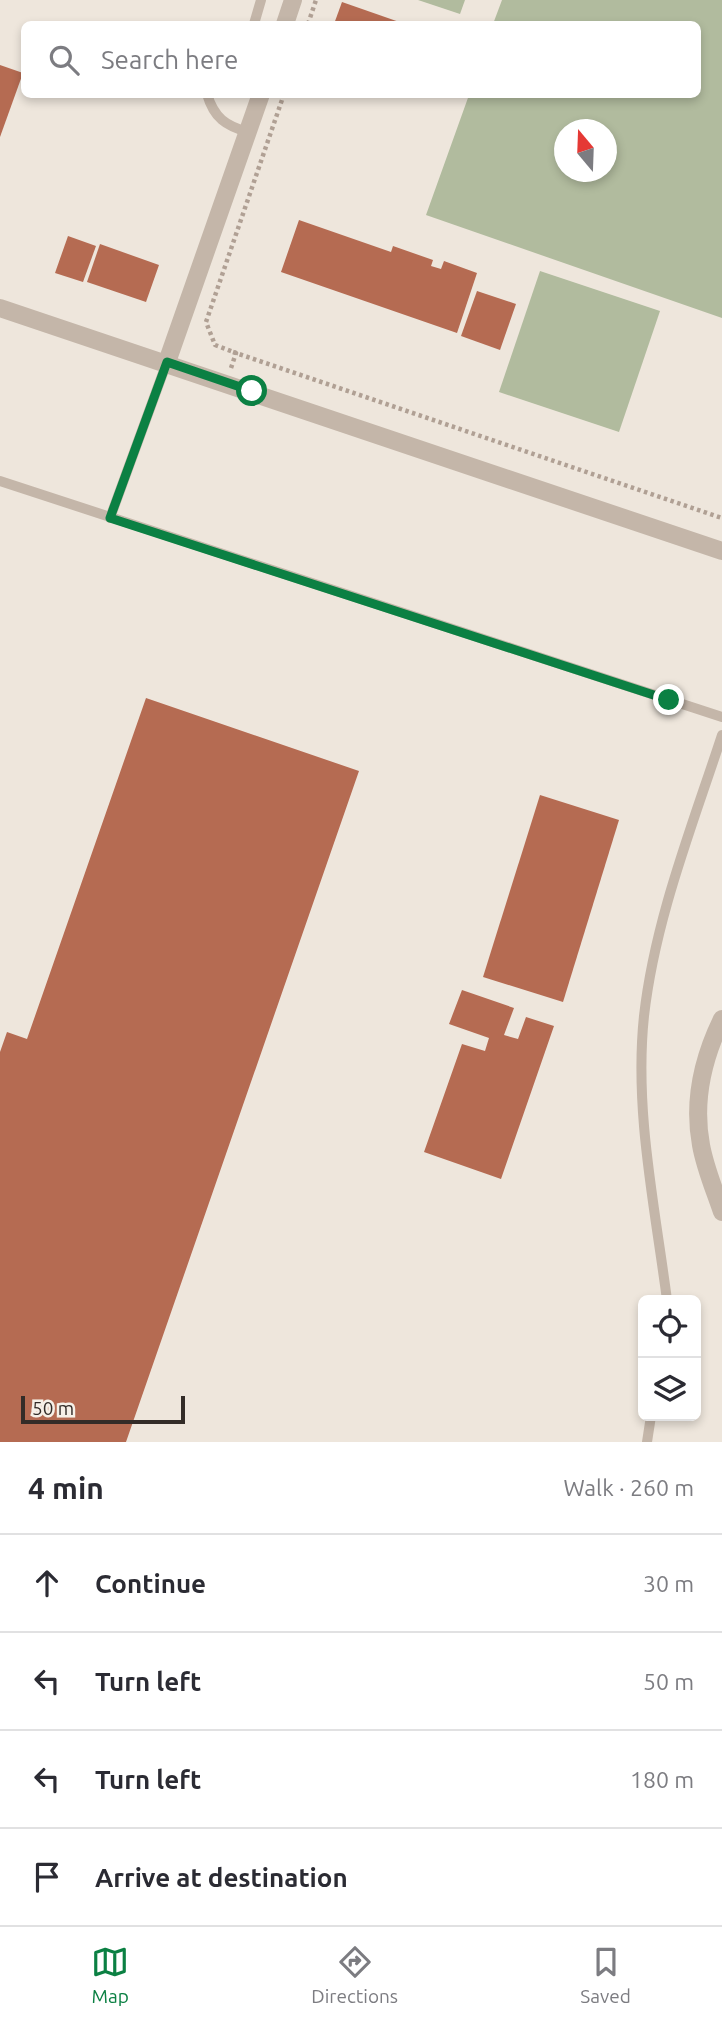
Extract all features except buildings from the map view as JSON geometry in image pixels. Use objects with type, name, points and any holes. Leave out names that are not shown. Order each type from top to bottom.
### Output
[{"type":"street","points":[[286,21],[293,0]]},
{"type":"street","points":[[167,362],[260,98]]},
{"type":"street","points":[[0,307],[722,551]]},
{"type":"street","points":[[722,1019],[710,1044],[698,1108],[701,1146],[722,1212]]},
{"type":"lane","points":[[255,21],[261,0]]},
{"type":"lane","points":[[208,98],[211,108],[221,121],[232,128],[248,132]]},
{"type":"lane","points":[[110,518],[167,362]]},
{"type":"lane","points":[[0,481],[722,717]]},
{"type":"lane","points":[[666,1295],[641,1099],[644,1016],[663,917],[722,735]]},
{"type":"lane","points":[[647,1442],[650,1421]]},
{"type":"path","points":[[309,21],[316,0]]},
{"type":"path","points":[[283,98],[206,322],[215,345],[722,518]]},
{"type":"path","points":[[226,382],[236,353],[233,352]]},
{"type":"green space","points":[[418,0],[465,0],[460,14]]},
{"type":"green space","points":[[502,0],[722,0],[722,318],[426,215],[468,98],[701,98],[701,21],[494,21]]},
{"type":"green space","points":[[540,271],[660,311],[619,432],[499,392]]},
{"type":"route","points":[[252,391],[167,362],[110,518],[669,700]]}]
